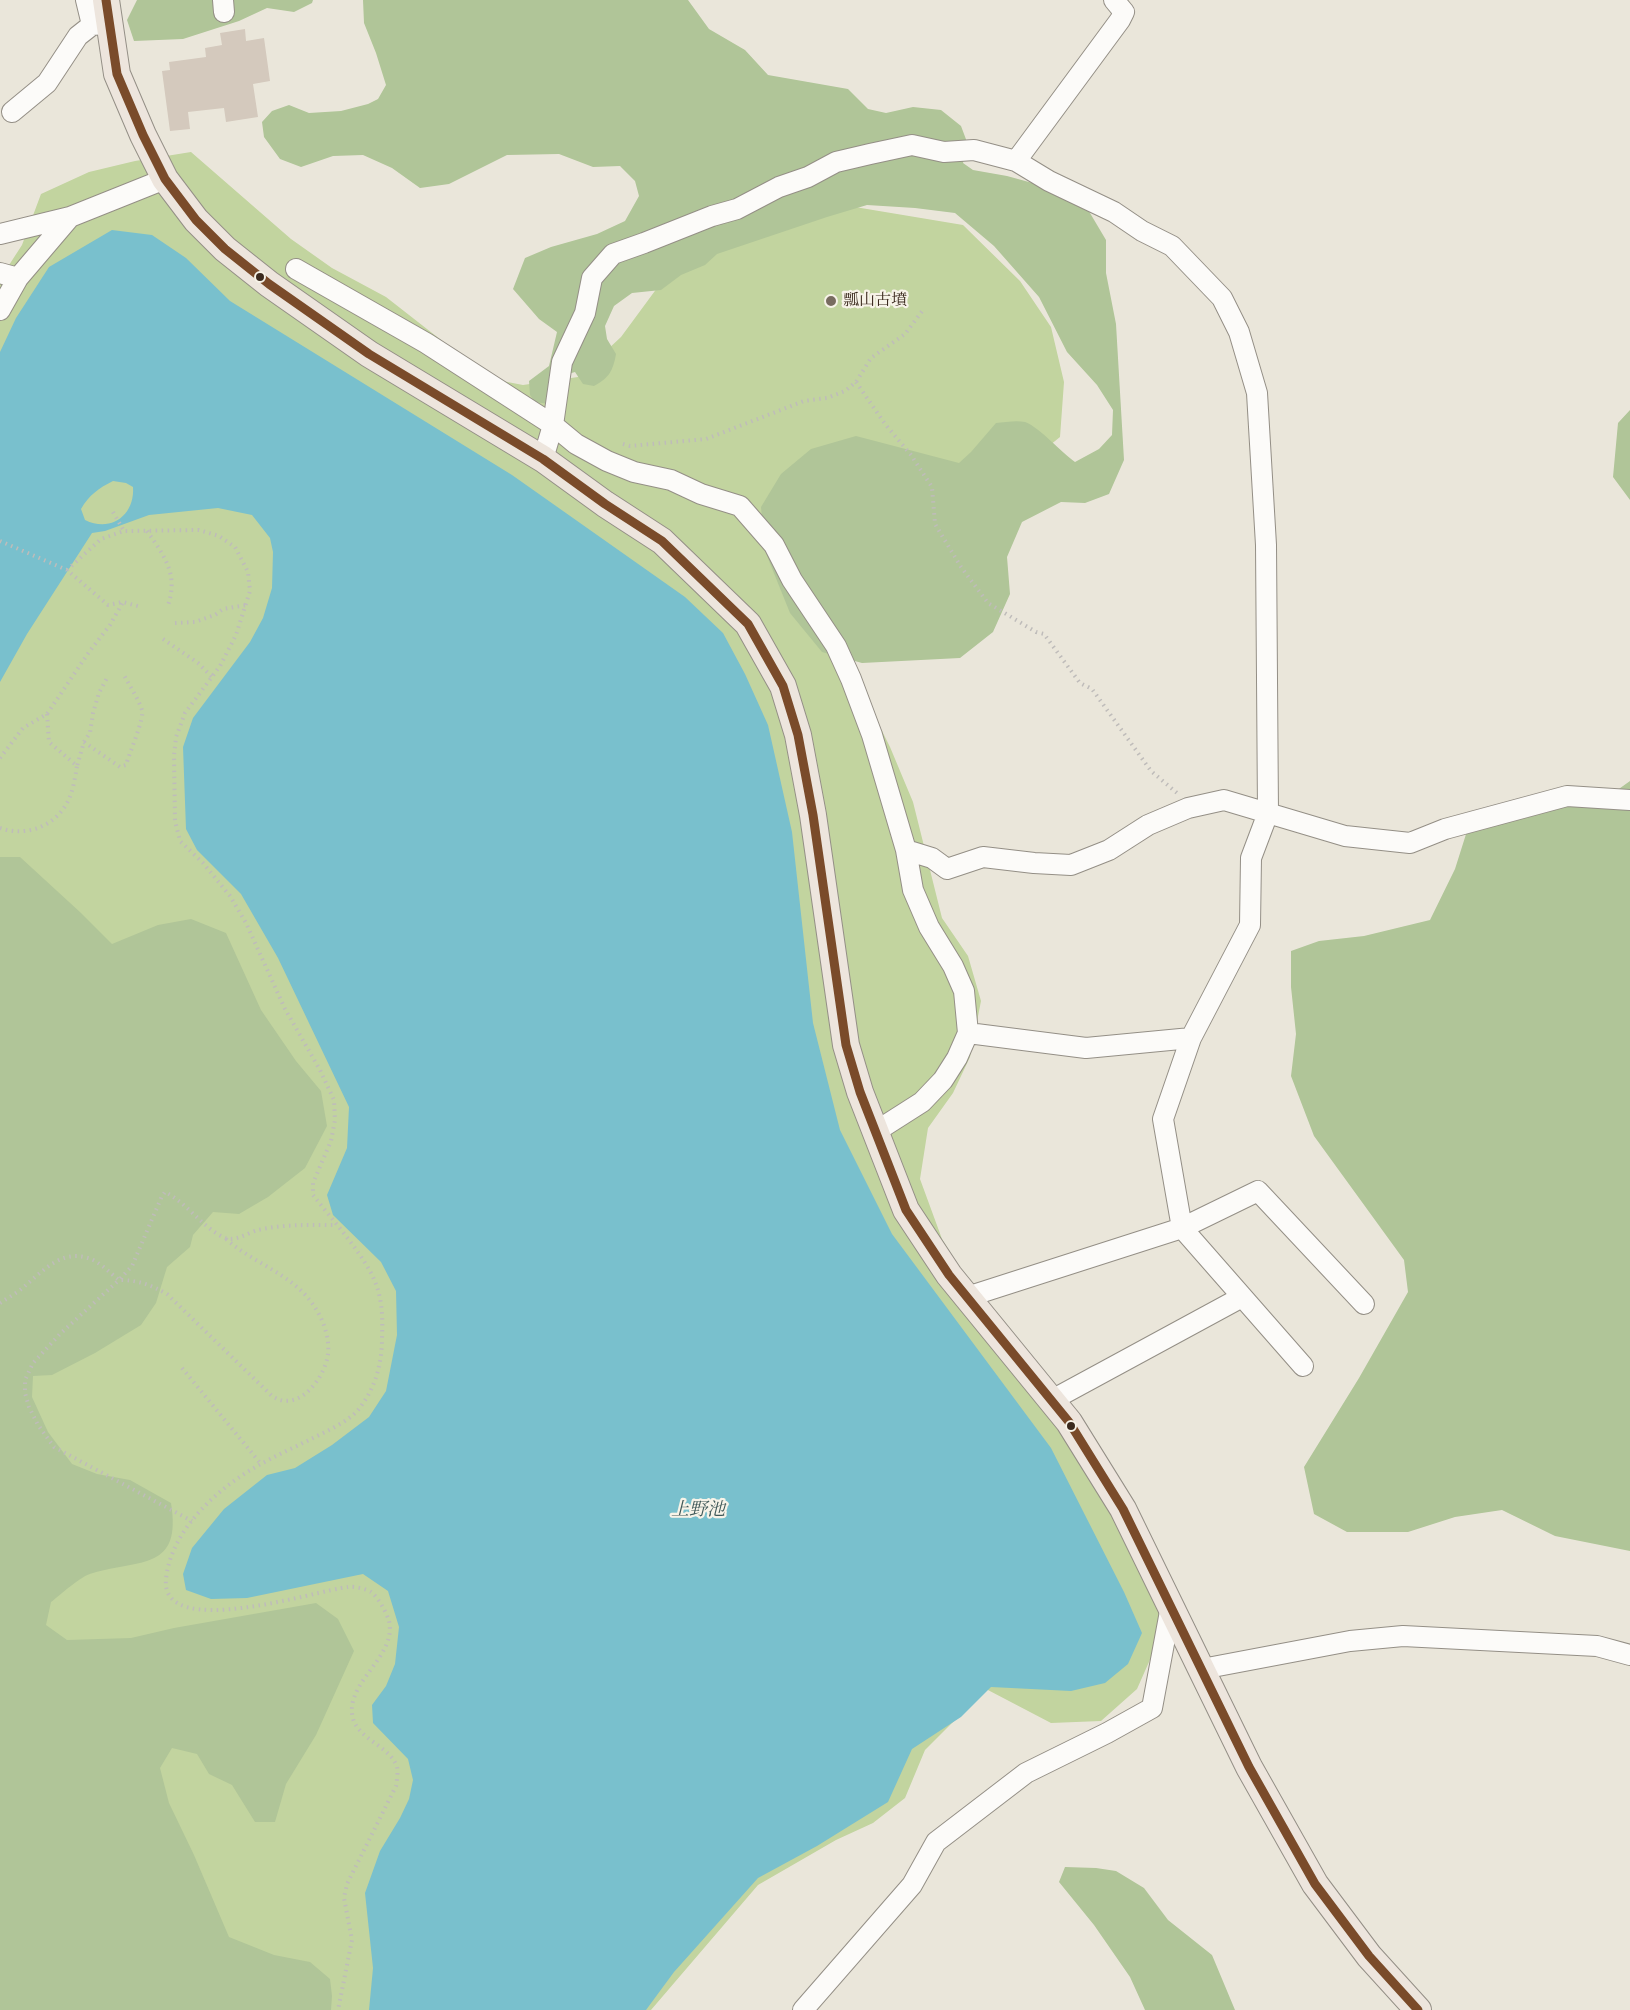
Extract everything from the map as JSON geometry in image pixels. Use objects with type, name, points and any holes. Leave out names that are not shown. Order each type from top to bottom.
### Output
[{"type":"main road","points":[[102,16],[117,74],[165,179],[196,220],[225,249],[269,284],[369,354],[543,459],[605,504],[662,541],[748,624],[783,686],[798,735],[813,815],[846,1045],[860,1092],[906,1210],[949,1275],[1069,1422],[1123,1509],[1249,1767],[1315,1884],[1370,1956],[1418,2010]]},
{"type":"street","points":[[12,112],[47,83],[78,36],[102,16],[86,0]]},
{"type":"street","points":[[1016,161],[1125,12],[1114,0]]},
{"type":"street","points":[[543,459],[553,425],[561,363],[585,314],[592,278],[613,254],[712,216],[737,209],[779,187],[808,177],[836,162],[912,146],[944,152],[974,150],[1016,161],[1049,181],[1114,212],[1142,231],[1172,246],[1222,298],[1239,332],[1257,393],[1266,545],[1268,813],[1251,858],[1250,926],[1191,1038],[1163,1119],[1182,1228],[1303,1366]]},
{"type":"street","points":[[0,234],[70,217],[165,179]]},
{"type":"street","points":[[0,310],[9,275],[70,217]]},
{"type":"street","points":[[296,269],[426,344],[553,425],[576,444],[607,461],[634,472],[671,480],[701,494],[740,506],[768,538],[792,580],[836,646],[847,671],[873,735],[906,850],[914,890],[929,927],[953,966],[964,991],[968,1033],[944,1080],[922,1101],[875,1132]]},
{"type":"street","points":[[906,850],[932,858],[947,869],[983,857],[1071,865],[1109,850],[1148,825],[1188,808],[1224,800],[1345,836],[1410,843],[1445,829],[1567,796],[1630,800]]},
{"type":"street","points":[[968,1033],[1086,1048],[1191,1038]]},
{"type":"street","points":[[967,1297],[1182,1228],[1258,1191],[1364,1304]]},
{"type":"street","points":[[1052,1400],[1242,1297]]},
{"type":"street","points":[[803,2010],[912,1885],[936,1842],[1026,1773],[1152,1708],[1171,1605]]},
{"type":"street","points":[[1202,1669],[1350,1641],[1403,1636],[1597,1646],[1630,1655]]},
{"type":"path","points":[[620,444],[630,446],[706,439],[804,401],[827,398],[845,391],[856,382],[872,358],[905,334],[923,310]]},
{"type":"path","points":[[856,382],[932,487],[935,524],[961,567],[988,603],[1036,632],[1044,634],[1080,683],[1092,689],[1151,771],[1177,794],[1188,808]]},
{"type":"path","points":[[113,512],[124,531]]},
{"type":"path","points":[[67,570],[101,539],[124,531],[199,530],[219,536],[235,547],[248,572],[250,591],[236,635],[212,677],[185,713],[176,737],[175,821],[180,841],[203,863],[231,896],[246,923],[285,1009],[334,1100],[335,1120],[331,1141],[313,1183],[313,1195],[370,1270],[379,1292],[383,1312],[382,1350],[378,1376],[357,1412],[330,1430],[261,1464],[222,1490],[192,1521],[180,1538],[169,1561],[166,1582],[170,1597],[183,1607],[237,1609],[272,1604],[350,1586],[371,1592],[382,1605],[389,1622],[389,1638],[354,1698],[352,1713],[356,1726],[373,1743],[391,1756],[398,1769],[396,1786],[347,1884],[344,1898],[352,1940],[338,2010]]},
{"type":"path","points":[[147,531],[167,563],[172,578],[172,594],[167,609]]},
{"type":"path","points":[[0,541],[67,570],[108,605],[123,602],[141,607]]},
{"type":"path","points":[[0,758],[23,728],[47,714],[89,651],[110,625],[123,602]]},
{"type":"path","points":[[175,623],[195,622],[215,615],[223,609],[246,605]]},
{"type":"path","points":[[164,639],[198,663],[212,677]]},
{"type":"path","points":[[84,742],[120,766],[126,765],[143,712],[124,675]]},
{"type":"path","points":[[0,828],[26,831],[46,826],[56,818],[66,804],[71,794],[84,742],[90,733],[99,693],[108,676]]},
{"type":"path","points":[[47,714],[49,742],[77,766]]},
{"type":"path","points":[[0,1303],[27,1285],[50,1264],[63,1257],[90,1258],[119,1280],[150,1284],[167,1294],[281,1402],[293,1401],[316,1383],[328,1354],[328,1340],[322,1321],[315,1306],[302,1290],[291,1281],[238,1250],[198,1220],[176,1198],[165,1192],[132,1266],[119,1280],[60,1334],[33,1363],[25,1380],[25,1393],[38,1425],[54,1447],[192,1521]]},
{"type":"path","points":[[226,1239],[237,1239],[248,1233],[278,1227],[337,1225]]},
{"type":"path","points":[[182,1368],[261,1464]]},
{"type":"green space","points":[[137,0],[313,0],[312,3],[294,12],[267,8],[239,21],[183,39],[134,41],[127,20]]},
{"type":"green space","points":[[363,0],[688,0],[709,29],[745,50],[768,75],[848,89],[868,109],[886,113],[913,107],[941,110],[961,126],[967,142],[963,163],[973,170],[1047,187],[1087,208],[1106,240],[1106,273],[1116,324],[1124,460],[1109,494],[1085,503],[1061,502],[1022,522],[1007,557],[1010,594],[993,632],[960,658],[862,663],[822,652],[790,613],[765,551],[761,507],[781,474],[811,449],[856,436],[959,463],[996,423],[1018,421],[1030,424],[1075,462],[1099,449],[1112,435],[1113,410],[1097,385],[1067,352],[1039,297],[994,246],[955,213],[867,205],[717,254],[705,265],[681,275],[661,290],[632,293],[614,306],[605,326],[607,339],[616,354],[607,377],[594,386],[583,384],[575,372],[568,374],[549,404],[535,402],[530,395],[529,381],[549,366],[557,332],[539,319],[513,289],[525,258],[551,247],[597,234],[625,221],[639,196],[635,181],[620,166],[593,167],[559,154],[507,155],[449,184],[420,188],[392,168],[363,155],[333,156],[301,167],[280,159],[264,137],[262,122],[272,111],[289,105],[309,113],[341,111],[378,99],[386,85],[364,23]]},
{"type":"green space","points":[[191,152],[291,239],[332,268],[386,297],[497,380],[523,385],[578,377],[621,337],[674,265],[831,203],[963,225],[1020,281],[1051,327],[1064,382],[1060,437],[1024,466],[780,488],[870,707],[913,802],[942,918],[968,956],[981,1001],[970,1057],[953,1093],[928,1128],[920,1179],[942,1239],[988,1315],[1145,1548],[1164,1628],[1137,1689],[1101,1721],[1051,1723],[986,1689],[925,1750],[905,1798],[873,1823],[836,1840],[758,1885],[651,2010],[0,2010],[0,279],[22,245],[41,194],[89,172],[135,161]]},
{"type":"green space","points":[[1630,410],[1630,500],[1613,477],[1618,423]]},
{"type":"green space","points":[[1630,781],[1630,1551],[1555,1536],[1502,1510],[1455,1517],[1408,1532],[1347,1532],[1314,1514],[1304,1467],[1359,1378],[1408,1292],[1404,1260],[1314,1136],[1291,1076],[1296,1034],[1291,987],[1291,951],[1319,941],[1364,936],[1430,920],[1455,869],[1467,831],[1616,791]]},
{"type":"green space","points":[[0,857],[20,857],[112,944],[158,925],[191,919],[226,933],[261,1010],[296,1061],[321,1091],[327,1126],[305,1168],[268,1197],[239,1214],[213,1212],[193,1235],[190,1247],[167,1267],[156,1303],[141,1325],[95,1353],[52,1375],[33,1376],[32,1397],[48,1432],[72,1464],[97,1474],[130,1480],[171,1503],[173,1525],[170,1541],[164,1551],[154,1558],[93,1573],[71,1586],[51,1602],[46,1625],[67,1640],[131,1638],[174,1628],[316,1603],[338,1619],[354,1651],[316,1735],[286,1784],[275,1822],[255,1822],[232,1785],[209,1774],[197,1754],[172,1748],[160,1768],[169,1803],[229,1937],[274,1955],[310,1962],[330,1979],[331,2010],[0,2010]]},
{"type":"green space","points":[[1065,1867],[1116,1871],[1144,1888],[1168,1920],[1212,1955],[1235,2010],[1145,2010],[1130,1977],[1094,1925],[1059,1882]]},
{"type":"water","name":"上野池","points":[[112,230],[152,235],[186,258],[230,301],[512,475],[685,597],[723,633],[768,725],[792,832],[813,1023],[840,1130],[892,1234],[1051,1448],[1124,1592],[1142,1633],[1128,1664],[1105,1683],[1071,1691],[991,1687],[961,1717],[912,1749],[888,1802],[817,1846],[758,1878],[674,1972],[646,2010],[369,2010],[373,1968],[365,1893],[380,1851],[409,1799],[413,1780],[408,1759],[373,1723],[372,1705],[386,1686],[395,1664],[399,1627],[388,1591],[363,1574],[247,1598],[211,1599],[186,1590],[183,1574],[192,1548],[224,1509],[267,1475],[295,1468],[332,1445],[369,1417],[386,1391],[397,1335],[396,1291],[381,1262],[333,1215],[327,1195],[347,1148],[349,1107],[278,958],[241,894],[197,850],[186,829],[183,747],[193,718],[250,642],[263,618],[272,588],[273,552],[270,538],[252,515],[218,508],[149,515],[105,531],[92,533],[27,634],[0,682],[0,352],[16,318],[49,267]],"holes":[[[113,481],[126,483],[133,487],[133,497],[126,513],[120,519],[104,524],[85,520],[81,509],[95,492]]]},
{"type":"building","points":[[245,29],[246,41],[264,38],[270,81],[253,84],[258,117],[226,122],[224,108],[188,112],[190,129],[170,131],[162,71],[170,70],[169,62],[206,57],[205,48],[222,45],[220,33]]},
{"type":"transit line","points":[[106,0],[117,74],[143,135],[165,179],[196,220],[225,249],[269,284],[369,354],[543,459],[605,504],[662,541],[748,624],[783,686],[798,735],[813,815],[846,1045],[860,1092],[906,1210],[949,1275],[1069,1422],[1123,1509],[1249,1767],[1315,1884],[1369,1956],[1418,2010]]},
{"type":"place","name":"瓢山古墳","points":[[831,301]]}]
